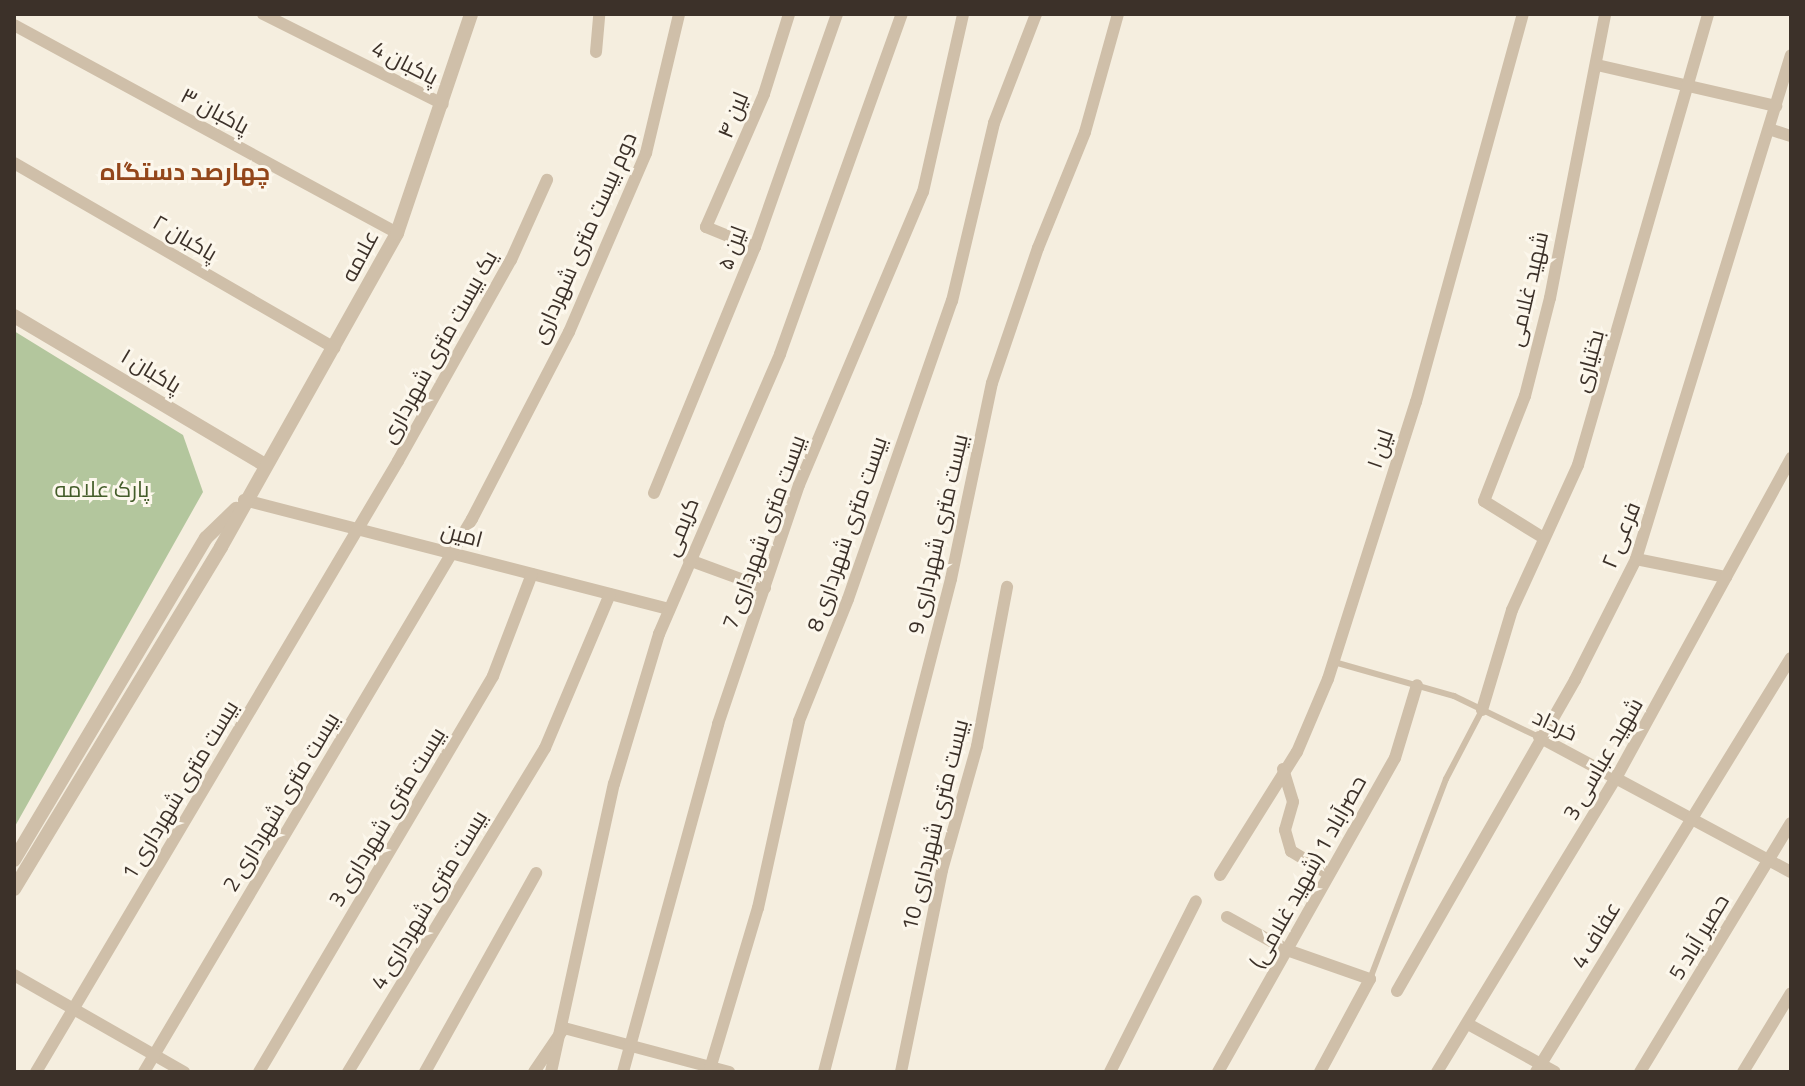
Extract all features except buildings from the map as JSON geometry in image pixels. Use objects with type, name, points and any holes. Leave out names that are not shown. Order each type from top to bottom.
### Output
[{"type":"street","name":"پاکبان 4","points":[[263,14],[443,104]]},
{"type":"street","name":"علامه","points":[[14,889],[335,348],[397,233],[471,14]]},
{"type":"street","points":[[596,52],[599,14]]},
{"type":"street","name":"دوم بیست متری شهرداری","points":[[451,552],[569,332],[616,227],[658,115],[679,14]]},
{"type":"street","name":"لین ۴","points":[[755,247],[706,227],[764,94],[789,14]]},
{"type":"street","name":"لین ۵","points":[[654,493],[755,247],[837,14]]},
{"type":"street","name":"کریمی","points":[[551,1072],[564,1028],[614,784],[669,609],[780,354],[902,14]]},
{"type":"street","name":"بیست متری شهرداری 7","points":[[623,1072],[718,724],[799,485],[923,192],[963,14]]},
{"type":"street","name":"بیست متری شهرداری 8","points":[[709,1070],[758,908],[799,721],[848,599],[952,301],[994,123],[1036,14]]},
{"type":"street","name":"بیست متری شهرداری 9","points":[[824,1072],[951,579],[992,383],[1038,248],[1085,132],[1118,14]]},
{"type":"street","name":"لین ۱","points":[[1220,875],[1306,736],[1334,662],[1416,402],[1523,14]]},
{"type":"street","name":"شهید غلامی","points":[[1542,537],[1484,501],[1525,396],[1597,65],[1605,14]]},
{"type":"street","name":"بختیاری","points":[[1482,710],[1497,649],[1542,537],[1578,465],[1708,14]]},
{"type":"street","name":"پاکبان ۳","points":[[14,25],[397,233]]},
{"type":"street","name":"۲ فرعی","points":[[1397,991],[1539,737],[1575,680],[1636,559],[1791,55]]},
{"type":"street","points":[[1597,65],[1776,106]]},
{"type":"street","points":[[1769,129],[1791,136]]},
{"type":"street","name":"پاکبان ۲","points":[[14,163],[335,348]]},
{"type":"street","name":"یک بیست متری شهرداری","points":[[358,528],[511,260],[547,180]]},
{"type":"street","name":"پاکبان ۱","points":[[14,316],[265,465]]},
{"type":"street","name":"شهید عباسی 3","points":[[1437,1072],[1616,778],[1791,458]]},
{"type":"street","name":"علامه","points":[[14,860],[206,538],[244,500]]},
{"type":"street","name":"امین","points":[[244,500],[669,609]]},
{"type":"street","name":"بیست متری شهرداری 1","points":[[36,1072],[358,528]]},
{"type":"street","name":"بیست متری شهرداری 2","points":[[144,1072],[451,552]]},
{"type":"street","points":[[1636,559],[1726,577]]},
{"type":"street","points":[[689,560],[765,588]]},
{"type":"street","name":"بیست متری شهرداری 3","points":[[259,1072],[493,676],[532,574]]},
{"type":"street","name":"بیست متری شهرداری 10","points":[[901,1072],[942,870],[977,746],[1007,587]]},
{"type":"street","name":"بیست متری شهرداری 4","points":[[348,1072],[545,748],[610,594]]},
{"type":"street","name":"عفاف 4","points":[[1539,1068],[1791,658]]},
{"type":"street","name":"حصرآباد 1 (شهید غلامی)","points":[[1218,1072],[1395,758],[1417,685]]},
{"type":"street","name":"خرداد","points":[[1539,737],[1791,872]]},
{"type":"street","points":[[1283,769],[1293,802],[1285,830],[1291,851],[1329,874]]},
{"type":"street","name":"حصیر آباد 5","points":[[1640,1072],[1791,823]]},
{"type":"street","points":[[425,1072],[536,873]]},
{"type":"street","points":[[1110,1072],[1196,901]]},
{"type":"street","points":[[1227,917],[1287,950],[1370,979],[1320,1072]]},
{"type":"street","points":[[14,975],[184,1072]]},
{"type":"street","points":[[1743,1072],[1791,993]]},
{"type":"street","points":[[1468,1024],[1539,1068],[1555,1072]]},
{"type":"street","points":[[534,1072],[564,1028],[709,1070],[729,1072]]},
{"type":"lane","name":"خرداد","points":[[1334,662],[1417,685],[1482,710],[1539,737]]},
{"type":"lane","points":[[1370,979],[1446,779],[1482,710]]},
{"type":"green space","name":"پارک علامه","points":[[14,331],[183,435],[203,492],[14,828]]},
{"type":"district","name":"چهارصد دستگاه","points":[[185,172]]}]
